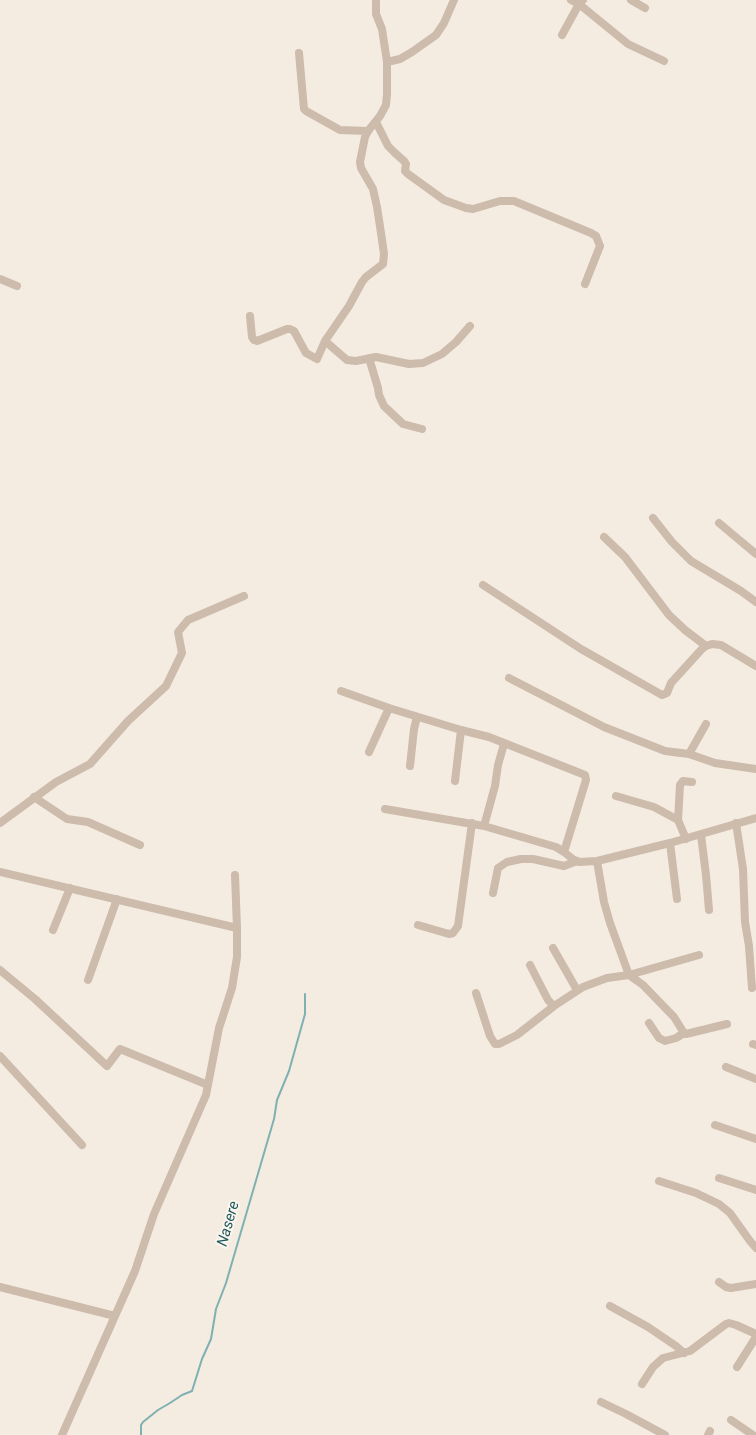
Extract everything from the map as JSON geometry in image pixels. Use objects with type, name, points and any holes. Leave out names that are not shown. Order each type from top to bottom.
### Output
[{"type":"street","points":[[250,316],[252,337],[257,341],[290,329],[294,331],[306,353],[318,360],[325,341],[366,277],[383,264],[384,254],[373,189],[361,168],[360,162],[365,137],[380,116],[386,104],[387,94],[386,62],[382,29],[376,14],[376,0]]},
{"type":"street","points":[[386,62],[400,59],[436,35],[444,23],[454,0]]},
{"type":"street","points":[[571,0],[581,2],[628,44],[664,62]]},
{"type":"street","points":[[631,0],[645,8]]},
{"type":"street","points":[[562,35],[581,2]]},
{"type":"street","points":[[299,53],[303,106],[306,112],[340,130],[368,131]]},
{"type":"street","points":[[376,122],[388,146],[406,164],[406,172],[444,200],[472,209],[500,201],[514,201],[596,236],[600,246],[585,284]]},
{"type":"street","points":[[0,279],[17,286]]},
{"type":"street","points":[[325,341],[346,360],[356,361],[383,358],[409,364],[423,363],[442,354],[470,326]]},
{"type":"street","points":[[370,358],[379,395],[384,406],[403,424],[422,429]]},
{"type":"street","points":[[653,518],[672,542],[691,561],[756,602]]},
{"type":"street","points":[[719,524],[756,554]]},
{"type":"street","points":[[604,537],[625,557],[669,615],[684,630],[706,646]]},
{"type":"street","points":[[483,585],[581,649],[662,695],[667,692],[671,683],[706,646],[712,644],[721,644],[756,666]]},
{"type":"street","points":[[0,823],[56,782],[90,764],[128,721],[166,686],[182,653],[178,632],[188,620],[244,596]]},
{"type":"street","points":[[509,678],[604,727],[665,751],[689,754],[715,763],[756,769]]},
{"type":"street","points":[[341,691],[417,717],[489,737],[586,776],[576,818],[564,852]]},
{"type":"street","points":[[369,752],[389,708]]},
{"type":"street","points":[[410,766],[417,717]]},
{"type":"street","points":[[689,754],[706,724]]},
{"type":"street","points":[[455,780],[461,730]]},
{"type":"street","points":[[484,826],[504,744]]},
{"type":"street","points":[[686,839],[678,820],[680,785],[683,782],[692,782]]},
{"type":"street","points":[[616,796],[654,807],[678,820]]},
{"type":"street","points":[[34,798],[67,819],[88,822],[140,844]]},
{"type":"street","points":[[386,809],[484,826],[556,847],[577,861]]},
{"type":"street","points":[[493,893],[498,868],[513,860],[527,859],[564,866],[577,861],[597,861],[701,835],[756,818]]},
{"type":"street","points":[[736,823],[743,869],[746,922],[753,946],[752,988]]},
{"type":"street","points":[[418,925],[449,934],[453,933],[458,926],[472,824]]},
{"type":"street","points":[[701,835],[709,910]]},
{"type":"street","points":[[670,843],[677,899]]},
{"type":"street","points":[[597,861],[604,902],[629,975],[643,985],[674,1017],[684,1033]]},
{"type":"street","points":[[0,872],[237,928]]},
{"type":"street","points":[[62,1435],[135,1270],[154,1214],[206,1095],[219,1028],[232,988],[237,957],[235,875]]},
{"type":"street","points":[[53,930],[70,888]]},
{"type":"street","points":[[88,980],[117,900]]},
{"type":"street","points":[[553,948],[577,990]]},
{"type":"street","points":[[476,993],[490,1036],[495,1044],[499,1044],[517,1035],[577,990],[594,982],[629,975],[699,955]]},
{"type":"street","points":[[530,965],[548,1000],[554,1006]]},
{"type":"street","points":[[0,970],[35,999],[107,1066],[120,1049],[208,1085]]},
{"type":"street","points":[[649,1023],[659,1038],[665,1041],[676,1038],[684,1033],[727,1024]]},
{"type":"street","points":[[0,1056],[82,1145]]},
{"type":"street","points":[[726,1067],[756,1079]]},
{"type":"street","points":[[715,1125],[756,1139]]},
{"type":"street","points":[[719,1178],[756,1190]]},
{"type":"street","points":[[658,1181],[696,1193],[719,1204],[730,1213],[756,1248]]},
{"type":"street","points":[[719,1282],[731,1288],[756,1284]]},
{"type":"street","points":[[0,1287],[115,1316]]},
{"type":"street","points":[[610,1306],[648,1327],[684,1353]]},
{"type":"street","points":[[642,1384],[663,1358],[690,1350],[727,1323],[736,1325],[756,1336],[737,1367]]},
{"type":"street","points":[[601,1402],[665,1435]]},
{"type":"street","points":[[731,1420],[753,1435]]},
{"type":"waterway","name":"Nasere","points":[[141,1435],[141,1425],[143,1422],[158,1410],[192,1391],[202,1359],[211,1339],[216,1309],[226,1283],[274,1119],[277,1100],[289,1071],[305,1014],[305,994]]}]
